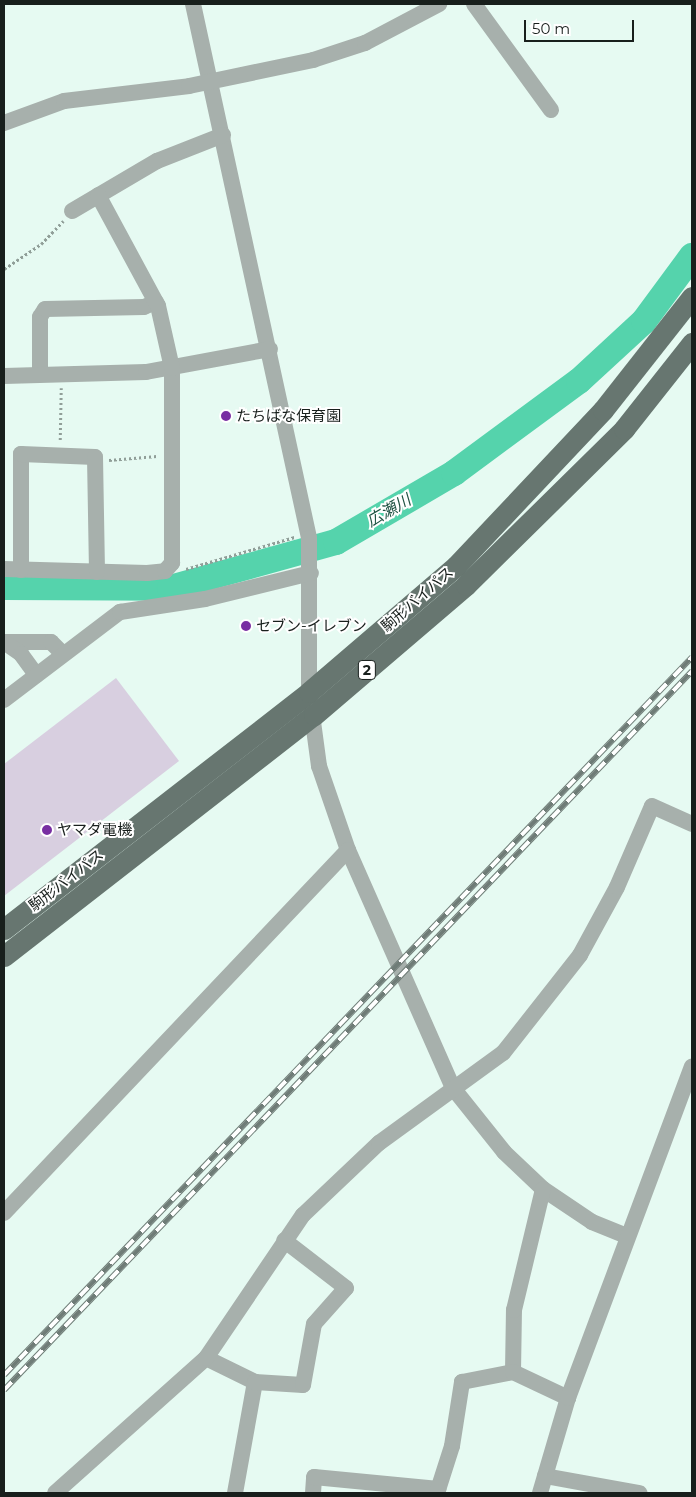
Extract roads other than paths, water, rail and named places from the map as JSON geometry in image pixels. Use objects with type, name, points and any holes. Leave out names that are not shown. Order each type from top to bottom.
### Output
[{"type":"main road","name":"駒形バイパス","points":[[4,928],[310,692],[456,566],[603,410],[692,297]]},
{"type":"main road","name":"駒形バイパス","points":[[4,956],[314,715],[546,510],[624,430],[692,342]]},
{"type":"street","points":[[193,4],[212,82],[270,349],[308,535],[311,569],[310,692],[319,766],[348,850],[453,1088],[504,1152],[543,1189],[592,1222],[627,1236]]},
{"type":"street","points":[[4,123],[64,101],[212,82],[349,48],[440,4]]},
{"type":"street","points":[[474,4],[551,110]]},
{"type":"street","points":[[72,211],[157,161],[223,135]]},
{"type":"street","points":[[4,569],[97,572],[170,568],[172,368],[156,302],[98,196]]},
{"type":"street","points":[[40,374],[40,317],[45,309],[144,307],[156,302]]},
{"type":"street","points":[[4,376],[172,368],[270,349]]},
{"type":"street","points":[[21,570],[18,457],[60,456],[95,458],[97,572]]},
{"type":"street","points":[[4,700],[120,612],[186,603],[311,569]]},
{"type":"street","points":[[4,642],[51,642],[64,654]]},
{"type":"street","points":[[4,642],[21,654],[36,675]]},
{"type":"street","points":[[55,1493],[206,1358],[284,1240],[303,1215],[379,1143],[503,1053],[580,955],[617,887],[652,806],[692,824]]},
{"type":"street","points":[[4,1213],[348,850]]},
{"type":"street","points":[[540,1493],[568,1398],[627,1236],[687,1092],[692,1066]]},
{"type":"street","points":[[513,1372],[514,1310],[543,1189]]},
{"type":"street","points":[[206,1358],[255,1382],[303,1386],[314,1324],[346,1288],[284,1240]]},
{"type":"street","points":[[313,1493],[314,1477],[437,1491],[452,1446],[462,1382],[513,1372],[568,1398]]},
{"type":"street","points":[[235,1493],[255,1382]]},
{"type":"street","points":[[545,1476],[639,1493]]},
{"type":"waterway","name":"広瀬川","points":[[4,587],[170,588],[336,542],[454,473],[579,381],[644,321],[692,256]]},
{"type":"railway","points":[[4,1375],[692,657]]},
{"type":"railway","points":[[4,1390],[692,671]]},
{"type":"place","name":"たちばな保育園","points":[[226,416]]},
{"type":"place","name":"セブン-イレブン","points":[[246,626]]},
{"type":"place","name":"ヤマダ電機","points":[[47,830]]}]
